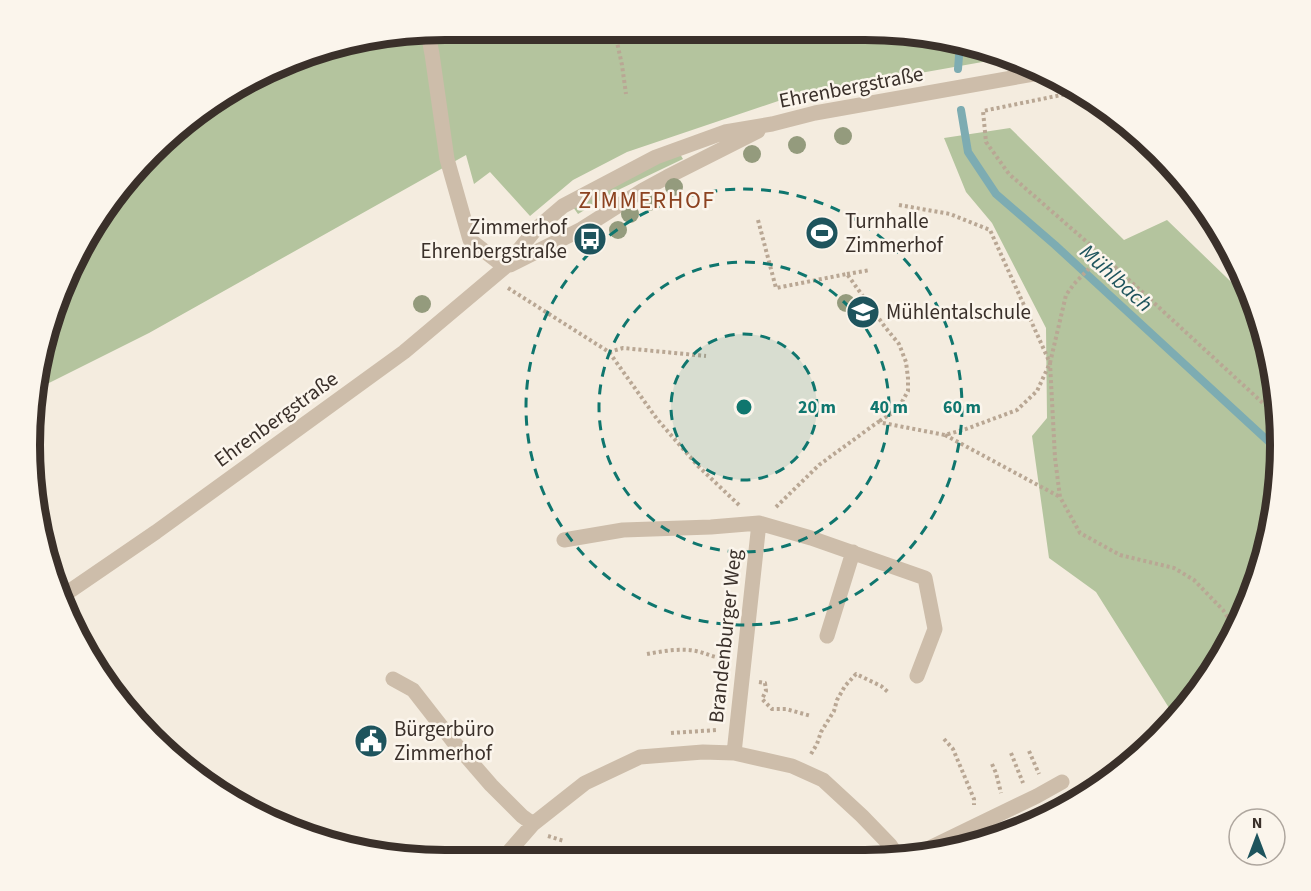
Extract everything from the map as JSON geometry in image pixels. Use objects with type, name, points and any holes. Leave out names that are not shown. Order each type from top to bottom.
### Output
[{"type":"street","points":[[429,41],[447,159],[470,240],[505,267]]},
{"type":"street","name":"Ehrenbergstraße","points":[[68,592],[156,532],[394,359],[505,267],[535,230],[563,206],[656,157],[725,132],[772,124],[815,113],[1028,75]]},
{"type":"street","name":"Ehrenbergstraße","points":[[505,267],[580,231],[666,177],[772,124]]},
{"type":"street","name":"Brandenburger Weg","points":[[734,753],[759,524]]},
{"type":"street","name":"Brandenburger Weg","points":[[564,540],[623,530],[759,524],[811,538],[925,578],[935,629],[917,676]]},
{"type":"street","points":[[827,636],[853,552]]},
{"type":"street","points":[[393,679],[413,690],[491,785],[533,824]]},
{"type":"street","points":[[510,850],[533,824],[585,783],[640,757],[703,752],[734,753],[792,766],[823,780],[862,816],[893,850]]},
{"type":"street","points":[[935,844],[1062,782]]},
{"type":"path","points":[[617,40],[626,94]]},
{"type":"path","points":[[1066,94],[984,111],[986,142],[1009,174],[1103,256],[1269,409]]},
{"type":"path","points":[[899,206],[950,214],[990,230],[1050,363],[1055,459],[1060,497],[1080,533],[1120,555],[1174,568],[1194,580],[1223,610],[1231,622]]},
{"type":"path","points":[[758,220],[776,288],[870,270]]},
{"type":"path","points":[[945,435],[1017,410],[1037,392],[1050,363],[1066,295],[1103,256]]},
{"type":"path","points":[[492,278],[609,352],[670,435],[698,466],[759,524],[819,465],[898,409],[908,391],[909,378],[906,362],[899,344],[847,274]]},
{"type":"path","points":[[609,352],[623,348],[706,356]]},
{"type":"path","points":[[878,422],[945,435],[1060,497]]},
{"type":"path","points":[[647,654],[672,650],[697,651],[718,658],[743,659]]},
{"type":"path","points":[[801,770],[817,744],[845,686],[856,674],[881,686],[889,693]]},
{"type":"path","points":[[741,679],[765,683],[766,691],[762,699],[772,709],[786,709],[811,716]]},
{"type":"path","points":[[944,738],[953,749],[974,800],[974,826]]},
{"type":"path","points":[[1011,753],[1024,789],[1031,799]]},
{"type":"path","points":[[992,764],[1008,810]]},
{"type":"green space","points":[[446,40],[866,40],[945,48],[991,60],[796,95],[627,152],[573,180],[530,216],[490,172],[474,184],[466,155],[149,333],[49,383],[46,379],[54,341],[82,266],[109,220],[141,178],[178,141],[220,109],[266,82],[315,62],[366,48]]},
{"type":"green space","points":[[1010,128],[1124,240],[1167,220],[1240,291],[1263,366],[1270,419],[1270,472],[1263,525],[1249,576],[1229,625],[1202,671],[1171,711],[1096,592],[1049,558],[1032,436],[1047,418],[1046,328],[992,223],[966,192],[944,138]]},
{"type":"green space","points":[[680,154],[683,159],[616,191],[578,214],[573,207],[628,176]]},
{"type":"waterway","name":"Mühlbach","points":[[958,69],[959,51]]},
{"type":"waterway","name":"Mühlbach","points":[[961,110],[968,152],[996,194],[1055,245],[1270,443]]},
{"type":"place","name":"Turnhalle Zimmerhof","points":[[822,233]]},
{"type":"place","name":"Zimmerhof Ehrenbergstraße","points":[[590,239]]},
{"type":"place","name":"Mühlentalschule","points":[[863,312]]},
{"type":"place","name":"Bürgerbüro Zimmerhof","points":[[371,741]]},
{"type":"district","name":"ZIMMERHOF","points":[[647,200]]}]
